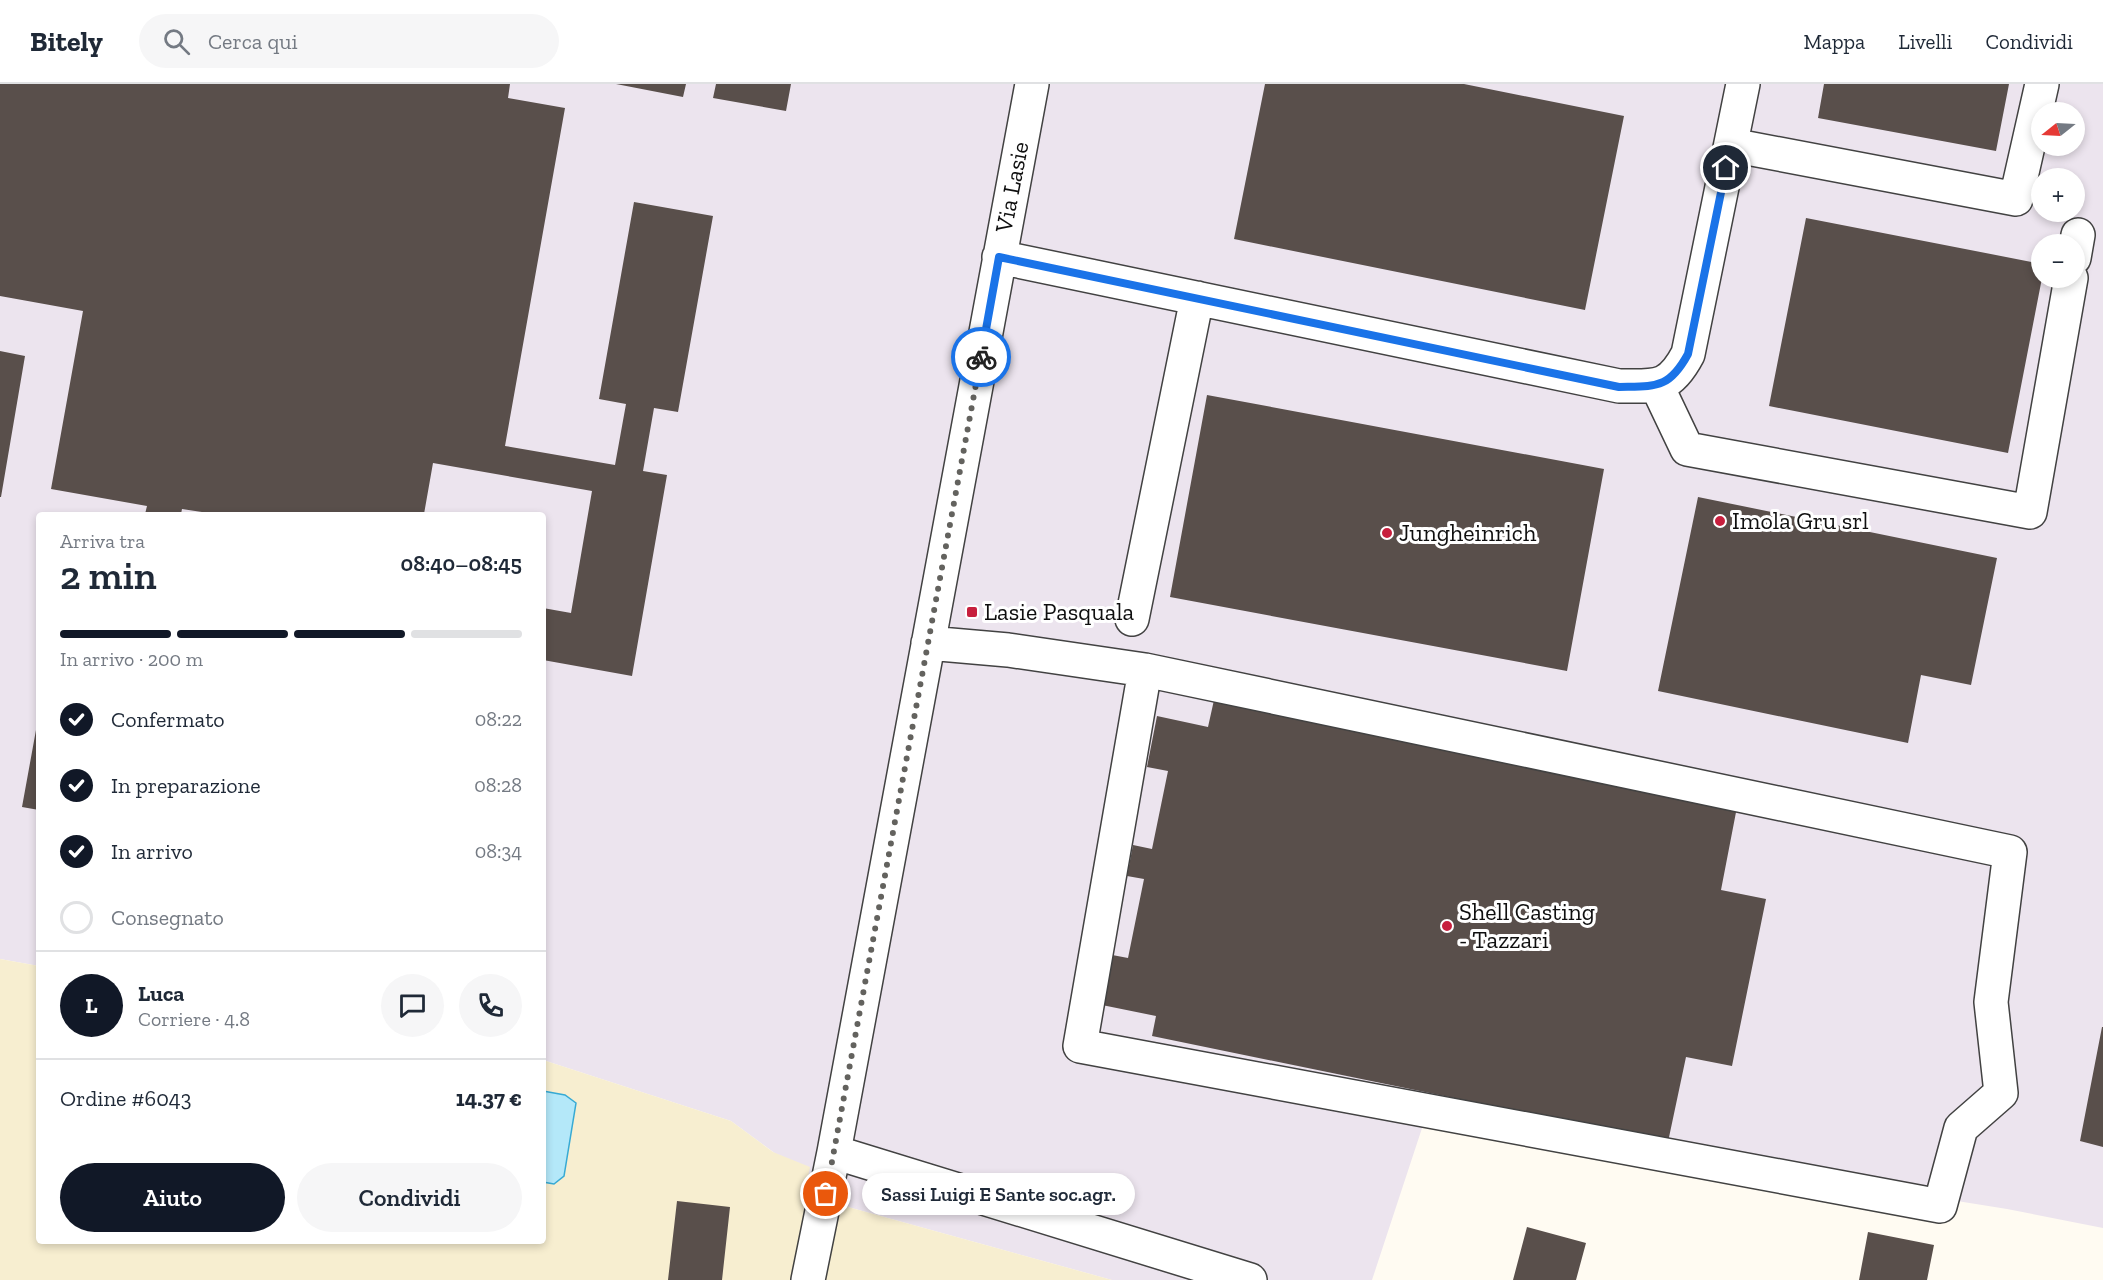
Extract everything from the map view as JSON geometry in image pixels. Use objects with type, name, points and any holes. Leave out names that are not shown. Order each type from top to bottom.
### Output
[{"type":"street","name":"Via Lasie","points":[[808,1280],[834,1152],[1032,84]]},
{"type":"street","points":[[999,257],[1619,387],[1657,386],[1678,372],[1688,354],[1743,84]]},
{"type":"street","points":[[1731,145],[2016,199],[2042,84]]},
{"type":"street","points":[[1657,386],[1688,449],[2030,512],[2069,288]]},
{"type":"street","points":[[1132,619],[1197,298]]},
{"type":"street","points":[[928,643],[1008,650],[1144,670],[2010,852],[1991,1002],[2001,1093],[1960,1128],[1940,1206],[1080,1046],[1144,670]]},
{"type":"street","points":[[834,1152],[1250,1280]]},
{"type":"shaded area","points":[[0,84],[2103,84],[2103,1228],[2007,1209],[1426,1116],[1372,1280],[1112,1280],[848,1207],[731,1121],[546,1061],[546,512],[36,512],[36,965],[0,959]]},
{"type":"shaded area","points":[[0,959],[36,965],[36,1244],[546,1244],[546,1061],[731,1121],[773,1152],[810,1167],[808,1177],[848,1207],[1112,1280],[0,1280]]},
{"type":"water","points":[[546,1092],[565,1095],[576,1103],[564,1176],[554,1184],[546,1183]]},
{"type":"building","points":[[0,84],[510,84],[508,98],[565,108],[505,446],[615,465],[626,404],[599,399],[634,202],[713,216],[678,412],[654,408],[643,471],[667,475],[632,676],[546,661],[546,609],[571,613],[592,491],[433,463],[424,512],[202,512],[182,509],[181,512],[146,512],[147,506],[51,489],[83,311],[0,296]]},
{"type":"building","points":[[616,84],[686,84],[683,97]]},
{"type":"building","points":[[716,84],[791,84],[786,111],[713,98]]},
{"type":"building","points":[[1265,84],[1464,84],[1624,116],[1585,310],[1234,239]]},
{"type":"building","points":[[1824,84],[2009,84],[1996,151],[1818,118]]},
{"type":"building","points":[[1806,218],[2031,262],[2031,288],[2040,288],[2008,453],[1769,406]]},
{"type":"building","points":[[0,351],[25,356],[1,497],[0,497]]},
{"type":"building","name":"Jungheinrich","points":[[1207,395],[1604,469],[1567,671],[1170,597]]},
{"type":"building","points":[[1698,497],[1997,558],[1971,685],[1921,675],[1908,743],[1658,691]]},
{"type":"building","name":"Shell Casting - Tazzari","points":[[1214,700],[1737,807],[1721,890],[1766,899],[1732,1066],[1686,1057],[1668,1142],[1152,1036],[1156,1016],[1097,1004],[1107,954],[1128,958],[1144,879],[1127,876],[1133,845],[1152,849],[1168,771],[1147,767],[1157,716],[1208,727]]},
{"type":"building","points":[[36,730],[36,809],[22,807]]},
{"type":"building","points":[[2103,1027],[2103,1147],[2080,1141]]},
{"type":"building","points":[[677,1201],[730,1207],[722,1280],[668,1280]]},
{"type":"building","points":[[1527,1227],[1586,1243],[1576,1280],[1513,1280]]},
{"type":"building","points":[[1868,1232],[1934,1245],[1927,1280],[1859,1280]]},
{"type":"way so far","points":[[826,1194],[981,357]]},
{"type":"place","name":"Imola Gru srl","points":[[1720,521]]},
{"type":"place","name":"Jungheinrich","points":[[1387,533]]},
{"type":"place","name":"Lasie Pasquala","points":[[972,612]]},
{"type":"place","name":"Shell Casting - Tazzari","points":[[1447,926]]},
{"type":"place","name":"Sassi Luigi E Sante soc.agr.","points":[[826,1194]]},
{"type":"route","points":[[981,357],[999,257],[1619,387],[1657,386],[1678,372],[1688,354],[1726,168]]}]
